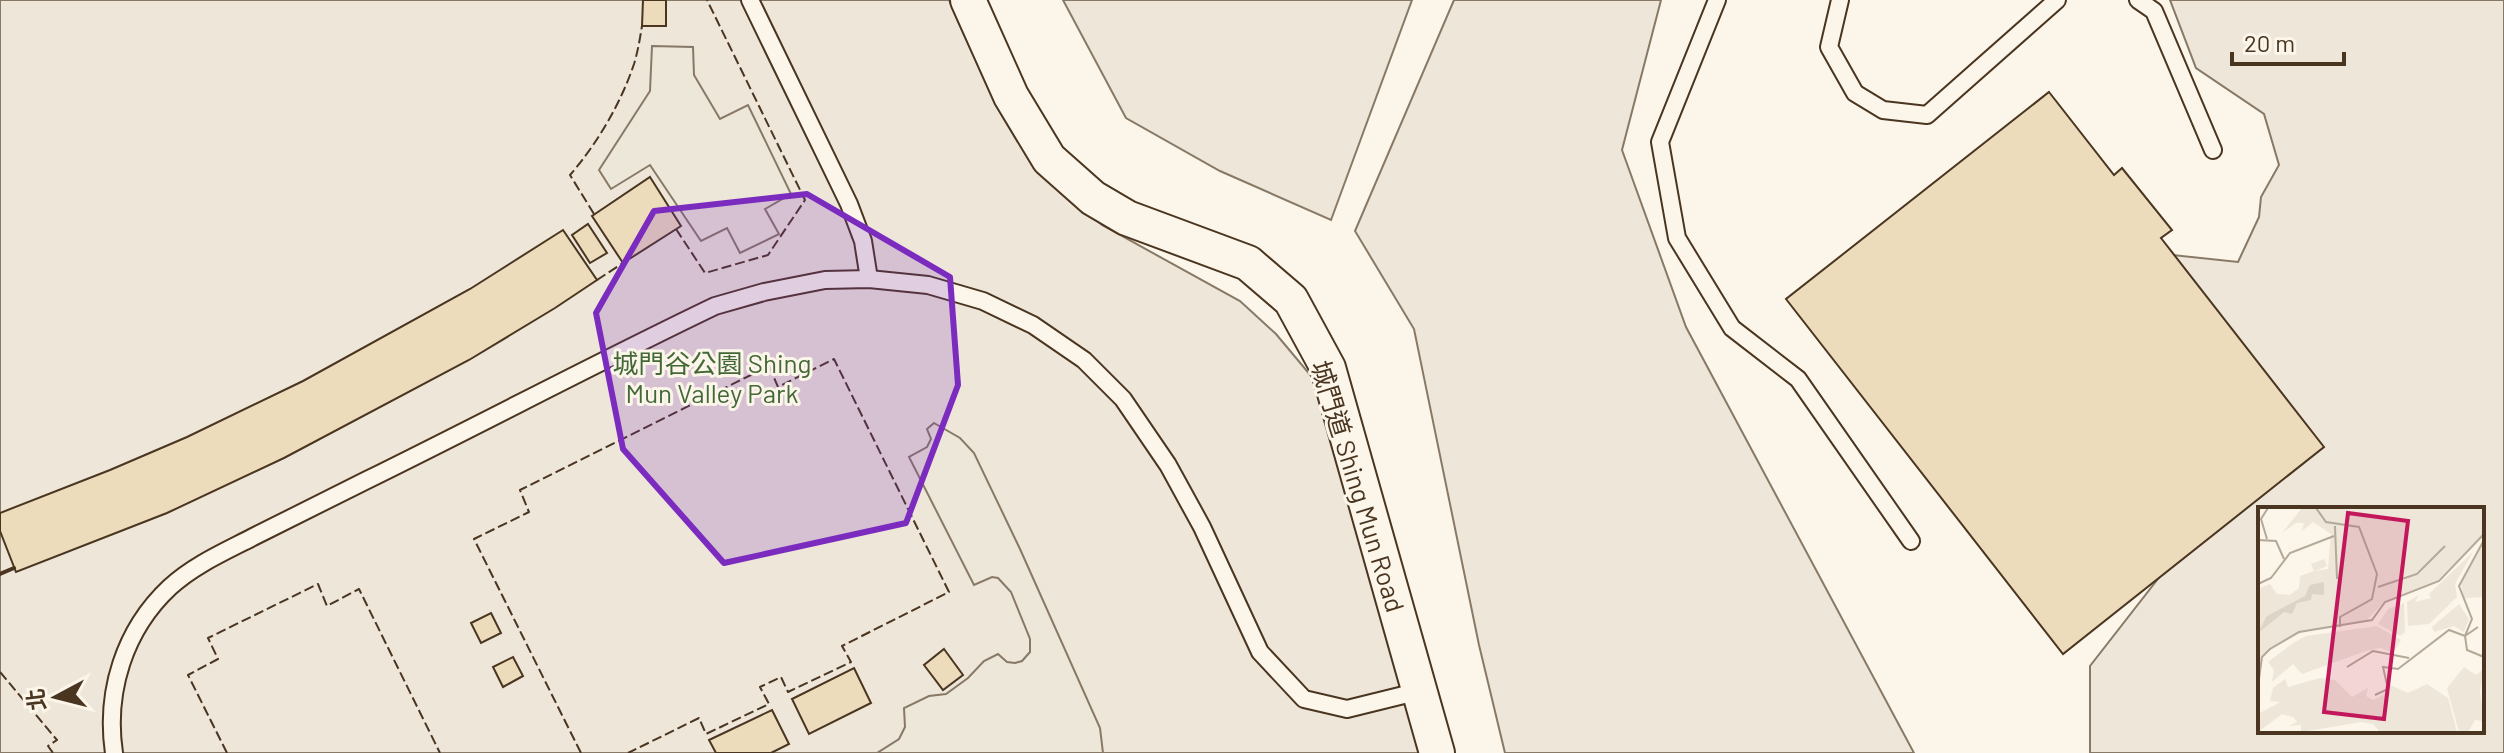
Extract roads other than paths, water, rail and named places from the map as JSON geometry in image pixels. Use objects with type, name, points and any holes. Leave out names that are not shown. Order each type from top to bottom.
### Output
[{"type":"street","name":"城門道 Shing Mun Road","points":[[968,0],[1011,96],[1049,159],[1093,198],[1127,218],[1248,263],[1291,300],[1328,368],[1437,753]]},
{"type":"lane","points":[[750,0],[849,204],[863,241],[869,279]]},
{"type":"lane","points":[[1717,0],[1660,142],[1677,238],[1732,328],[1798,379],[1911,541]]},
{"type":"lane","points":[[1840,0],[1829,47],[1855,93],[1883,110],[1927,115],[2057,0]]},
{"type":"lane","points":[[2138,0],[2154,11],[2213,150]]},
{"type":"lane","points":[[114,753],[111,705],[129,642],[155,603],[197,567],[715,306],[825,280],[869,279],[928,285],[983,301],[1033,325],[1084,360],[1123,399],[1168,465],[1202,527],[1260,652],[1304,699],[1347,709],[1420,691]]},
{"type":"park label","name":"城門谷公園 Shing Mun Valley Park","points":[[712,377]]}]
